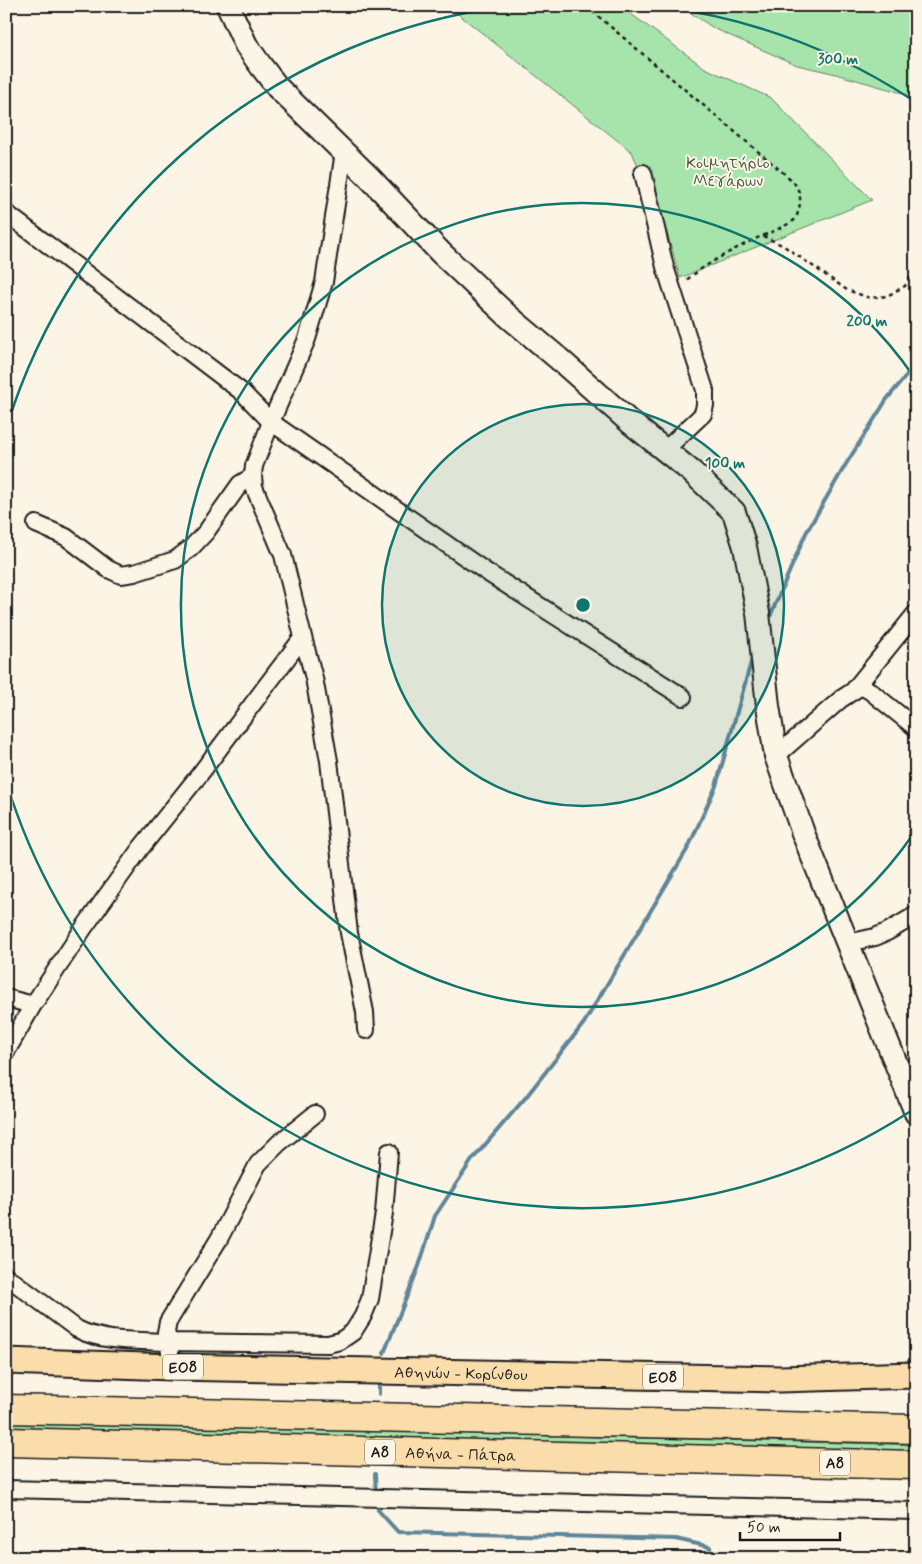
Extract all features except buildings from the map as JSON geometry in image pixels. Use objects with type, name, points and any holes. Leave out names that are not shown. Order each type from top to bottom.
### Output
[{"type":"highway","name":"Αθήνα - Πάτρα","points":[[6,1409],[916,1429]]},
{"type":"highway","name":"Αθήνα - Πάτρα","points":[[6,1442],[916,1465]]},
{"type":"main road","name":"Αθηνών - Κορίνθου","points":[[6,1361],[171,1367],[780,1379],[916,1375]]},
{"type":"street","points":[[228,6],[246,45],[260,66],[295,106],[344,152],[441,253],[508,316],[631,423],[692,472],[734,512],[745,546],[758,613],[768,706],[776,756],[795,811],[916,1113]]},
{"type":"street","points":[[344,152],[324,282],[307,339],[271,422],[254,466],[253,476],[254,487],[283,555],[314,678],[329,761],[348,933],[365,1012],[366,1030]]},
{"type":"street","points":[[644,173],[665,266],[705,390],[706,405],[703,414],[665,450]]},
{"type":"street","points":[[6,213],[242,392],[271,422],[488,573],[683,697]]},
{"type":"street","points":[[36,524],[66,537],[108,569],[120,575],[134,573],[175,560],[191,548],[206,532],[240,484],[253,476]]},
{"type":"street","points":[[854,691],[916,613]]},
{"type":"street","points":[[6,1052],[33,1006],[83,929],[140,849],[200,774],[303,637]]},
{"type":"street","points":[[776,756],[800,737],[841,699],[861,686],[870,690],[916,728]]},
{"type":"street","points":[[848,943],[887,932],[916,915]]},
{"type":"street","points":[[6,998],[33,1006]]},
{"type":"street","points":[[171,1367],[166,1332],[168,1322],[219,1239],[258,1164],[279,1143],[315,1114]]},
{"type":"street","points":[[6,1276],[77,1329],[98,1338],[168,1342],[328,1344],[340,1340],[353,1332],[370,1300],[384,1213],[389,1152]]},
{"type":"street","points":[[6,1489],[916,1512]]},
{"type":"path","points":[[586,6],[793,181],[799,189],[802,199],[796,219],[781,229],[748,242],[700,269],[673,290]]},
{"type":"path","points":[[763,236],[784,246],[847,290],[870,298],[887,296],[905,286],[916,267]]},
{"type":"green space","name":"Κοιμητήριο Μεγάρων","points":[[448,6],[620,6],[705,68],[771,98],[872,200],[680,278],[667,233],[632,152]]},
{"type":"green space","points":[[680,6],[916,6],[916,97],[797,65],[715,29]]},
{"type":"green space","points":[[6,1422],[916,1445],[916,1452],[6,1430]]},
{"type":"waterway","points":[[768,621],[806,533],[887,399],[916,364]]},
{"type":"waterway","points":[[384,1353],[419,1266],[435,1216],[472,1160],[526,1097],[584,1023],[688,848],[716,786],[753,655]]},
{"type":"waterway","points":[[379,1385],[379,1394]]},
{"type":"waterway","points":[[375,1474],[376,1495]]},
{"type":"waterway","points":[[377,1502],[378,1510],[398,1532],[676,1539],[710,1547],[710,1558]]}]
